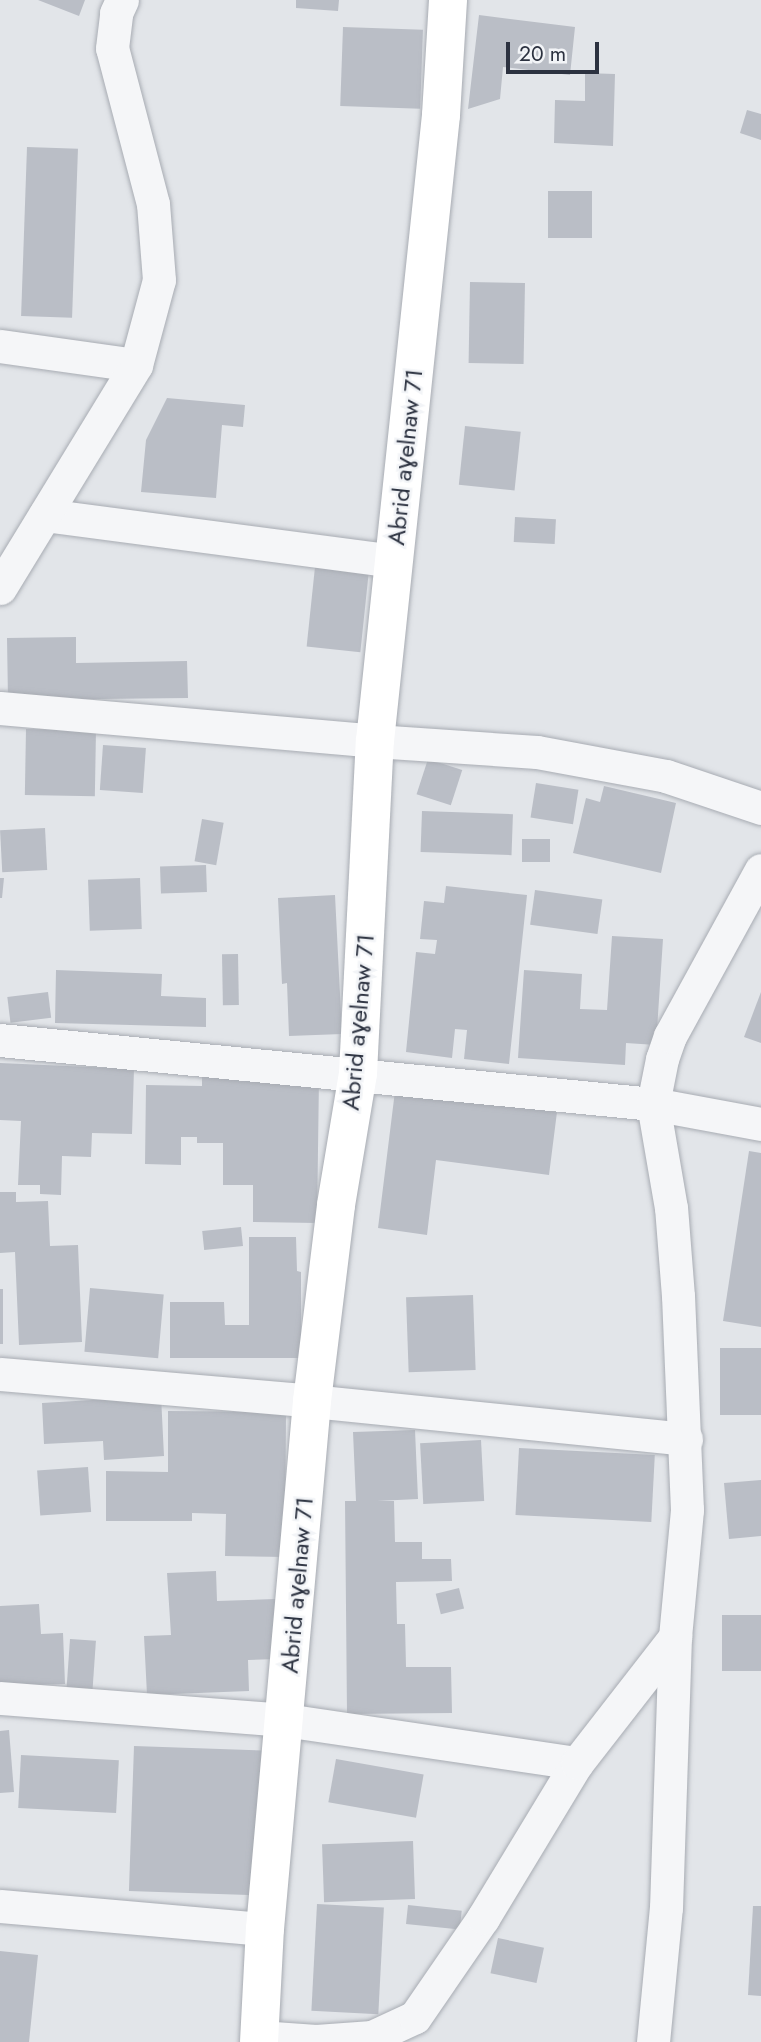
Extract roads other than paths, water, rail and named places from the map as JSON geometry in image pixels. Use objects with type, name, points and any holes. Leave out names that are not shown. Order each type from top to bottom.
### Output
[{"type":"main road","name":"Abrid aɣelnaw 71","points":[[259,2040],[265,1929],[312,1401],[336,1205],[358,1073],[375,741],[441,115],[448,0]]},
{"type":"street","points":[[0,587],[136,365],[159,280],[153,204],[111,48],[122,0]]},
{"type":"street","points":[[0,346],[136,365]]},
{"type":"street","points":[[45,515],[394,561]]},
{"type":"street","points":[[0,708],[375,741],[537,751],[666,776],[761,808]]},
{"type":"street","points":[[653,2042],[666,1908],[675,1637],[687,1510],[686,1439],[671,1208],[653,1104],[662,1059],[670,1036],[761,870]]},
{"type":"street","points":[[0,1040],[653,1104],[761,1124]]},
{"type":"street","points":[[0,1374],[312,1401],[686,1439]]},
{"type":"street","points":[[259,2040],[316,2041],[372,2037],[415,2017],[483,1918],[577,1763],[675,1637]]},
{"type":"street","points":[[0,1698],[285,1720],[577,1763]]},
{"type":"street","points":[[0,1906],[265,1929]]}]
